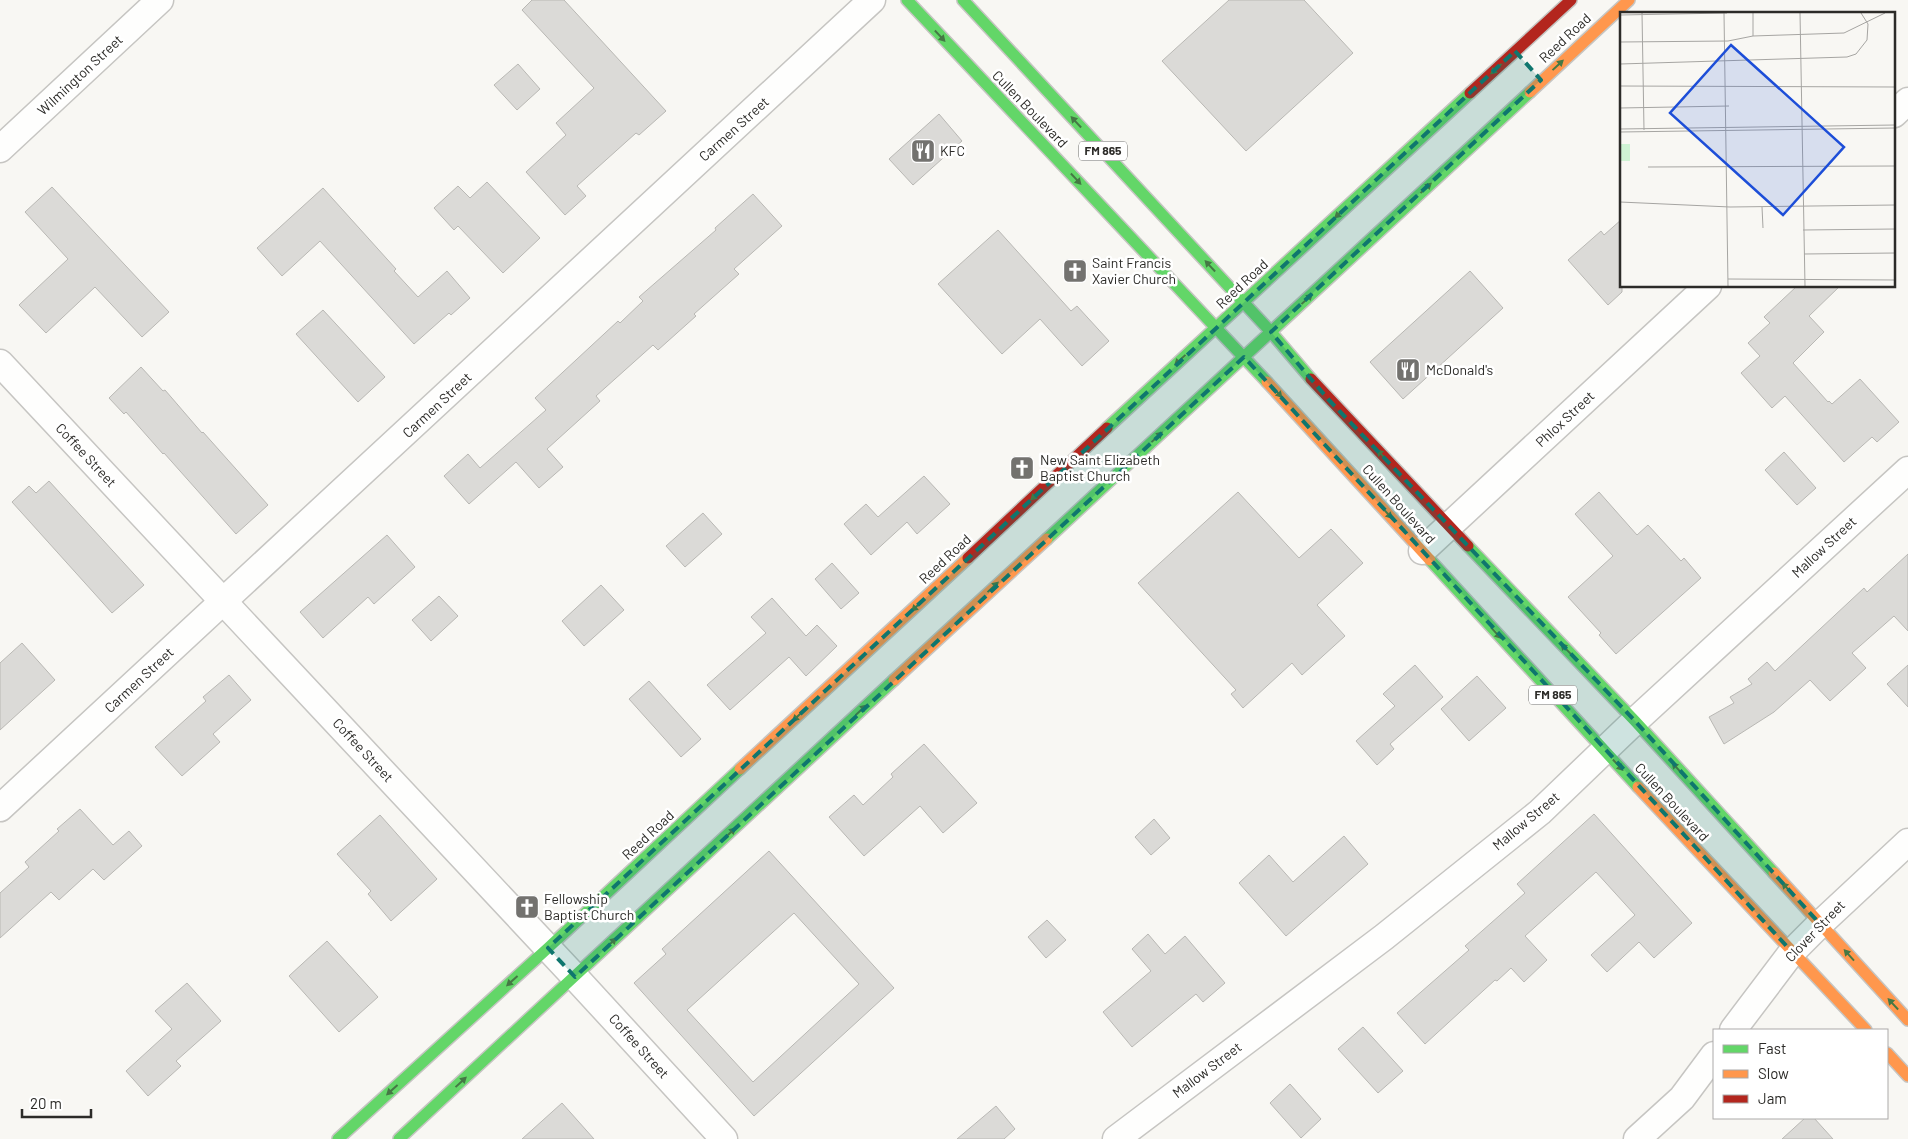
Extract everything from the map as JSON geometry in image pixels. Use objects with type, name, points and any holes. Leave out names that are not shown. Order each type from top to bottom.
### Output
[{"type":"street","name":"Wilmington Street","points":[[0,149],[160,0]]},
{"type":"street","name":"Carmen Street","points":[[0,808],[872,0]]},
{"type":"street","name":"Cullen Boulevard","points":[[907,0],[1244,356],[1604,751],[1865,1029]]},
{"type":"street","name":"Cullen Boulevard","points":[[963,0],[1244,302],[1328,399],[1635,721],[1908,1020]]},
{"type":"street","name":"Reed Road","points":[[338,1139],[949,582],[1216,327],[1519,55],[1571,0]]},
{"type":"street","name":"Reed Road","points":[[399,1139],[576,977],[968,604],[1271,332],[1538,77],[1629,0]]},
{"type":"street","points":[[1896,112],[1908,101]]},
{"type":"street","name":"Phlox Street","points":[[1422,551],[1706,288]]},
{"type":"street","name":"Coffee Street","points":[[0,363],[576,977],[724,1139]]},
{"type":"street","name":"Mallow Street","points":[[1116,1139],[1384,936],[1540,812],[1635,721],[1908,470]]},
{"type":"street","name":"Clover Street","points":[[1734,1029],[1792,952],[1908,842]]},
{"type":"street","points":[[1888,1054],[1908,1076]]},
{"type":"street","points":[[1637,1139],[1682,1098],[1713,1056]]},
{"type":"highlighted area","points":[[1515,51],[1541,80],[1271,332],[1328,399],[1635,721],[1820,924],[1792,952],[1244,357],[575,977],[548,948]]},
{"type":"building","points":[[532,0],[564,0],[666,111],[639,135],[636,133],[577,186],[586,196],[565,215],[526,172],[566,135],[556,123],[594,88],[522,10]]},
{"type":"building","points":[[1229,0],[1304,0],[1353,53],[1246,151],[1162,61]]},
{"type":"building","points":[[518,64],[540,89],[517,110],[494,85]]},
{"type":"building","points":[[939,114],[962,141],[913,185],[889,159]]},
{"type":"building","points":[[487,182],[540,238],[503,273],[458,226],[454,230],[434,208],[458,186],[470,198]]},
{"type":"building","points":[[52,187],[169,312],[142,337],[95,287],[46,333],[19,305],[68,259],[25,212]]},
{"type":"building","points":[[323,188],[396,269],[394,271],[418,297],[447,271],[470,298],[451,315],[449,313],[414,344],[320,241],[282,276],[257,248]]},
{"type":"building","points":[[753,194],[782,226],[734,269],[739,274],[694,314],[696,316],[658,350],[653,345],[596,396],[600,401],[547,449],[563,467],[539,488],[516,462],[469,504],[444,476],[468,454],[480,468],[546,410],[535,398],[618,321],[620,323],[643,301],[639,297],[716,230],[715,228]]},
{"type":"building","points":[[1620,221],[1620,288],[1622,288],[1622,292],[1608,305],[1568,260],[1601,231],[1604,235]]},
{"type":"building","points":[[998,230],[1071,311],[1077,306],[1109,341],[1082,366],[1040,319],[1002,354],[938,284]]},
{"type":"building","points":[[1470,271],[1503,308],[1403,399],[1370,362]]},
{"type":"building","points":[[1795,288],[1838,288],[1809,316],[1824,332],[1793,363],[1828,402],[1832,404],[1860,379],[1899,422],[1877,442],[1872,437],[1844,462],[1785,396],[1772,408],[1741,373],[1760,356],[1748,343],[1770,323],[1764,317]]},
{"type":"building","points":[[323,310],[385,377],[358,402],[296,334]]},
{"type":"building","points":[[141,367],[163,391],[165,390],[268,505],[236,534],[126,412],[124,414],[109,398]]},
{"type":"building","points":[[1784,452],[1816,488],[1797,505],[1765,470]]},
{"type":"building","points":[[924,476],[950,504],[917,534],[907,522],[871,555],[844,524],[866,504],[878,517]]},
{"type":"building","points":[[49,481],[144,585],[112,613],[12,502],[29,486],[36,493]]},
{"type":"building","points":[[1238,492],[1299,558],[1331,529],[1363,563],[1317,605],[1345,636],[1302,675],[1292,663],[1243,708],[1231,694],[1236,690],[1138,583]]},
{"type":"building","points":[[1599,492],[1637,535],[1648,525],[1681,561],[1684,558],[1701,578],[1616,654],[1599,635],[1601,633],[1568,597],[1613,556],[1575,514]]},
{"type":"building","points":[[703,513],[722,534],[685,567],[666,546]]},
{"type":"building","points":[[387,535],[415,567],[374,604],[368,597],[323,638],[300,612]]},
{"type":"building","points":[[1908,554],[1908,631],[1894,616],[1852,653],[1866,668],[1830,701],[1810,680],[1774,712],[1724,744],[1709,717],[1734,703],[1730,697],[1752,684],[1748,679],[1767,662],[1775,671],[1864,588],[1867,592]]},
{"type":"building","points":[[832,563],[859,593],[841,609],[815,579]]},
{"type":"building","points":[[601,585],[624,610],[584,646],[562,621]]},
{"type":"building","points":[[439,596],[458,616],[431,641],[412,620]]},
{"type":"building","points":[[772,598],[806,636],[817,625],[837,646],[806,676],[789,657],[730,710],[707,685],[766,633],[751,617]]},
{"type":"building","points":[[22,643],[55,680],[0,730],[0,663]]},
{"type":"building","points":[[1415,665],[1443,697],[1390,744],[1394,749],[1377,765],[1356,741],[1395,706],[1383,694]]},
{"type":"building","points":[[1908,665],[1908,707],[1887,684]]},
{"type":"building","points":[[229,675],[251,700],[213,734],[220,742],[182,776],[155,747],[206,701],[203,697]]},
{"type":"building","points":[[1477,676],[1506,708],[1469,741],[1441,709]]},
{"type":"building","points":[[649,681],[701,739],[681,757],[629,699]]},
{"type":"building","points":[[924,744],[977,803],[943,833],[920,806],[864,856],[829,817],[854,795],[863,805],[893,777],[891,774]]},
{"type":"building","points":[[80,809],[113,845],[129,831],[142,846],[104,880],[93,869],[59,900],[51,892],[0,938],[0,893],[29,867],[25,862],[59,831],[57,829]]},
{"type":"building","points":[[1594,814],[1692,923],[1654,958],[1639,942],[1607,972],[1591,955],[1635,915],[1596,872],[1525,936],[1547,960],[1524,982],[1511,968],[1497,981],[1495,980],[1425,1044],[1397,1013],[1469,950],[1465,946],[1525,893],[1517,884]]},
{"type":"building","points":[[380,815],[437,879],[391,921],[368,894],[371,891],[337,854]]},
{"type":"building","points":[[1154,819],[1170,838],[1151,855],[1135,837]]},
{"type":"building","points":[[1344,836],[1368,864],[1286,936],[1239,883],[1269,855],[1293,882]]},
{"type":"building","points":[[769,851],[894,988],[754,1116],[634,983],[666,954],[662,949]],"holes":[[[794,913],[859,984],[753,1082],[687,1010]]]},
{"type":"building","points":[[1047,920],[1066,940],[1046,958],[1028,937]]},
{"type":"building","points":[[1148,934],[1165,954],[1185,936],[1225,983],[1203,1002],[1196,994],[1132,1047],[1103,1012],[1151,971],[1132,949]]},
{"type":"building","points":[[327,941],[378,997],[339,1032],[289,976]]},
{"type":"building","points":[[187,983],[221,1021],[176,1061],[181,1066],[148,1096],[126,1071],[172,1029],[155,1011]]},
{"type":"building","points":[[1363,1027],[1403,1071],[1378,1093],[1338,1049]]},
{"type":"building","points":[[1290,1084],[1321,1119],[1301,1138],[1270,1103]]},
{"type":"building","points":[[562,1103],[594,1139],[522,1139]]},
{"type":"building","points":[[996,1106],[1015,1129],[1004,1139],[957,1139]]},
{"type":"building","points":[[1804,1119],[1815,1119],[1833,1139],[1782,1139]]},
{"type":"traffic: fast","points":[[907,0],[1267,382]]},
{"type":"traffic: fast","points":[[963,0],[1271,332],[1311,379]]},
{"type":"traffic: fast","points":[[1047,539],[1530,92]]},
{"type":"traffic: fast","points":[[1107,428],[1470,93]]},
{"type":"traffic: fast","points":[[1468,546],[1635,721],[1774,873]]},
{"type":"traffic: fast","points":[[1430,560],[1638,787]]},
{"type":"traffic: fast","points":[[399,1139],[894,680]]},
{"type":"traffic: fast","points":[[338,1139],[548,948],[740,769]]},
{"type":"traffic: slow","points":[[1530,92],[1629,0]]},
{"type":"traffic: slow","points":[[1267,382],[1430,560]]},
{"type":"traffic: slow","points":[[894,680],[1047,539]]},
{"type":"traffic: slow","points":[[740,769],[968,558]]},
{"type":"traffic: slow","points":[[1638,787],[1865,1029]]},
{"type":"traffic: slow","points":[[1774,873],[1908,1020]]},
{"type":"traffic: slow","points":[[1888,1054],[1908,1076]]},
{"type":"traffic: jam","points":[[1470,93],[1571,0]]},
{"type":"traffic: jam","points":[[1311,379],[1468,546]]},
{"type":"traffic: jam","points":[[968,558],[1107,428]]},
{"type":"place","name":"KFC","points":[[923,151]]},
{"type":"place","name":"Saint Francis Xavier Church","points":[[1075,271]]},
{"type":"place","name":"McDonald's","points":[[1408,370]]},
{"type":"place","name":"New Saint Elizabeth Baptist Church","points":[[1022,468]]},
{"type":"place","name":"Fellowship Baptist Church","points":[[527,907]]}]
